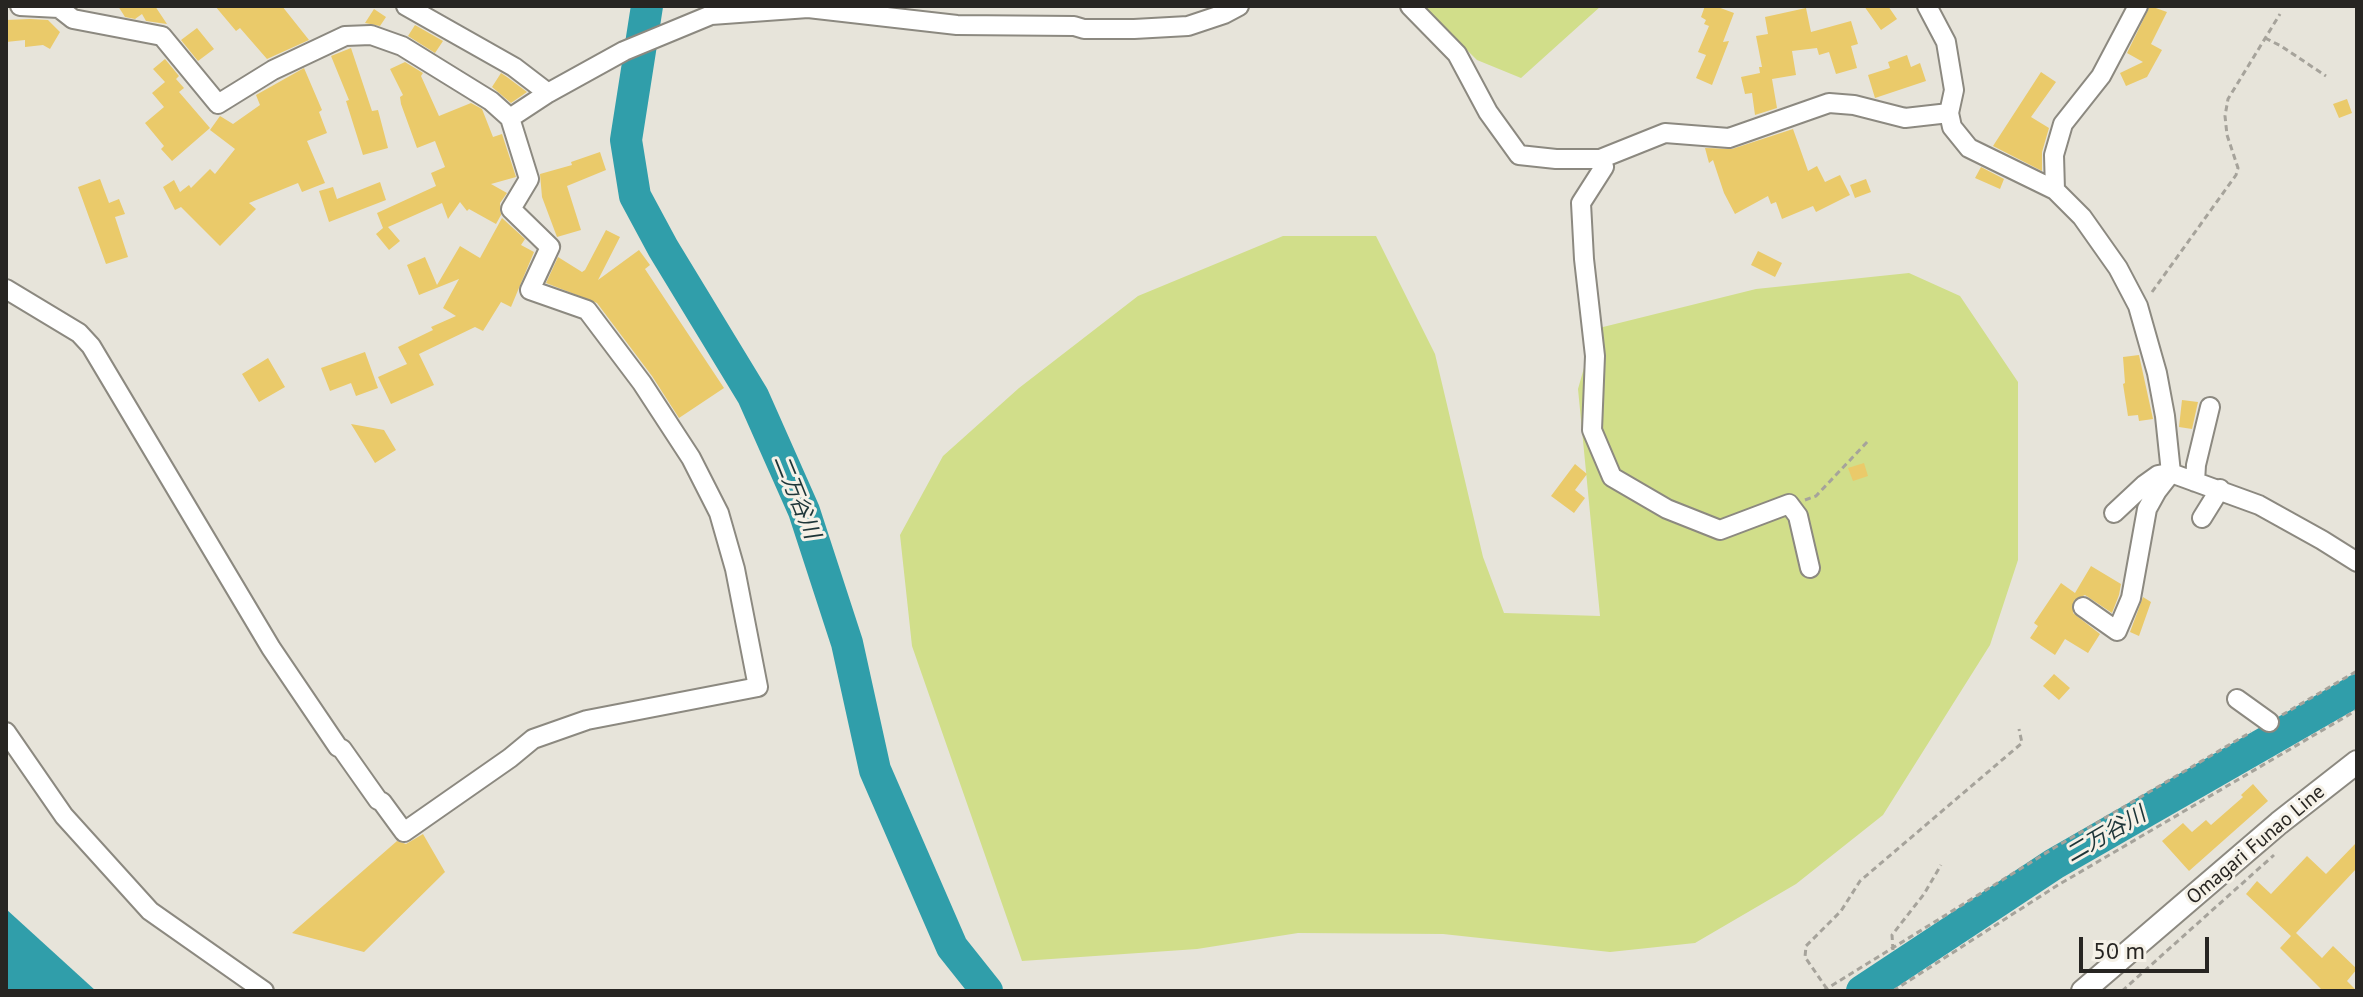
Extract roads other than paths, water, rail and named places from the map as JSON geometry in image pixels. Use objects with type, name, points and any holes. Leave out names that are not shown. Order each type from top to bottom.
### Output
[{"type":"main road","name":"Omagari Funao Line","points":[[2083,991],[2279,823],[2357,762]]},
{"type":"street","points":[[6,289],[79,333],[91,346],[271,648],[338,747],[404,832],[533,739],[587,720],[758,687],[743,597],[719,513],[691,458],[642,383],[587,310],[530,290],[550,247],[511,209],[529,179],[510,118],[491,101],[402,46],[371,35],[345,36],[273,70],[218,104],[162,36],[73,19],[61,7],[20,6]]},
{"type":"street","points":[[406,6],[514,67],[548,93]]},
{"type":"street","points":[[510,118],[624,51],[711,15],[808,8],[957,25],[1134,29],[1188,26],[1239,6]]},
{"type":"street","points":[[1410,6],[1457,54],[1488,112],[1519,155],[1600,159],[1665,133],[1729,138],[1829,103],[1854,105],[1905,118],[1949,113]]},
{"type":"street","points":[[1927,6],[1946,42],[1954,90],[1949,113],[1952,127],[1969,148],[2055,190],[2082,217],[2118,268],[2138,306],[2157,373],[2171,473],[2147,509],[2131,598],[2117,631],[2083,607]]},
{"type":"street","points":[[2055,190],[2054,155],[2063,124],[2101,76],[2138,6]]},
{"type":"street","points":[[1600,159],[1604,167],[1581,203],[1595,356],[1592,430],[1612,477],[1667,509],[1720,530],[1789,504],[1798,516],[1810,568]]},
{"type":"street","points":[[2195,482],[2210,407]]},
{"type":"street","points":[[2114,513],[2158,475],[2171,473],[2259,505],[2357,562]]},
{"type":"street","points":[[2202,518],[2220,489]]},
{"type":"street","points":[[2237,699],[2269,722]]},
{"type":"street","points":[[6,732],[64,816],[150,911],[264,991]]},
{"type":"water","points":[[6,909],[96,991],[6,991]]},
{"type":"waterway","name":"二万谷川","points":[[647,6],[626,140],[635,196],[753,396],[804,511],[847,643],[875,770],[952,947],[987,991]]},
{"type":"waterway","name":"二万谷川","points":[[1862,991],[2054,864],[2357,690]]}]
